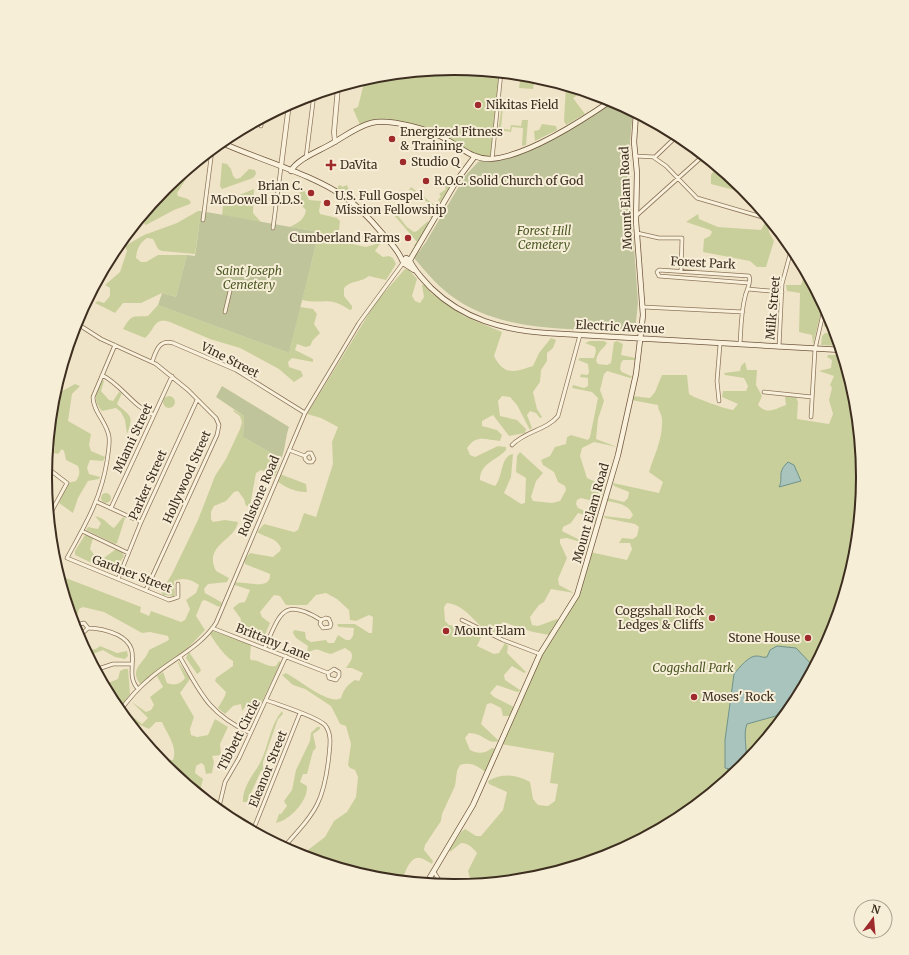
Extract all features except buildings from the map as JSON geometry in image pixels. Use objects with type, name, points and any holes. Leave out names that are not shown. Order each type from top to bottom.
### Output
[{"type":"main road","points":[[292,171],[294,166],[306,158],[368,123],[385,122],[437,134],[474,156],[492,158],[510,154],[548,138],[605,104]]},
{"type":"main road","name":"Mount Elam Road","points":[[429,879],[473,805],[540,654],[563,618],[579,589],[627,418],[636,374],[643,307],[636,216],[636,118]]},
{"type":"main road","name":"Electric Avenue","points":[[228,145],[327,186],[346,198],[363,212],[415,271],[447,301],[465,313],[487,323],[522,331],[837,350]]},
{"type":"main road","name":"Rollstone Road","points":[[407,261],[416,250],[457,180],[474,156]]},
{"type":"street","points":[[492,158],[501,78]]},
{"type":"street","points":[[335,142],[334,132],[338,92]]},
{"type":"street","points":[[306,158],[313,101]]},
{"type":"street","points":[[273,228],[287,112]]},
{"type":"street","points":[[653,157],[673,140]]},
{"type":"street","points":[[635,156],[653,157],[658,159],[698,199],[761,216]]},
{"type":"street","points":[[203,220],[211,157]]},
{"type":"street","points":[[636,216],[700,158]]},
{"type":"street","points":[[637,233],[659,238],[682,238],[681,271]]},
{"type":"street","name":"Milk Street","points":[[779,347],[782,292],[784,276],[790,255]]},
{"type":"street","name":"Rollstone Road","points":[[124,706],[148,679],[180,657],[212,628],[305,413],[359,323],[407,261]]},
{"type":"street","name":"Forest Park","points":[[659,270],[681,271],[744,275],[750,277],[749,283],[659,276],[657,274],[659,270]]},
{"type":"street","points":[[740,345],[744,298],[749,283]]},
{"type":"street","points":[[748,289],[782,292]]},
{"type":"street","points":[[225,312],[230,291]]},
{"type":"street","points":[[643,307],[743,312]]},
{"type":"street","points":[[811,417],[815,349],[822,314]]},
{"type":"street","name":"Hollywood Street","points":[[82,327],[101,339],[152,362],[172,376],[188,390],[217,420],[219,424],[218,432],[146,590]]},
{"type":"street","points":[[512,445],[521,436],[553,422],[558,416],[580,335]]},
{"type":"street","name":"Vine Street","points":[[152,362],[160,345],[166,342],[174,343],[236,370],[305,413]]},
{"type":"street","points":[[719,401],[717,381],[720,344]]},
{"type":"street","points":[[115,346],[94,392],[93,401],[107,428],[109,444],[97,502],[82,531],[128,553]]},
{"type":"street","points":[[102,375],[112,380],[140,406],[154,415]]},
{"type":"street","name":"Miami Street","points":[[111,508],[172,376]]},
{"type":"street","points":[[764,392],[812,397]]},
{"type":"street","name":"Parker Street","points":[[118,579],[141,522],[197,400]]},
{"type":"street","points":[[289,450],[305,456]]},
{"type":"street","points":[[52,471],[67,482],[53,504]]},
{"type":"street","points":[[97,502],[141,522]]},
{"type":"street","name":"Gardner Street","points":[[82,531],[67,558],[168,599],[174,599],[178,595],[178,584]]},
{"type":"street","points":[[265,647],[279,616],[288,610],[296,609],[321,620]]},
{"type":"street","points":[[462,620],[503,640],[540,654]]},
{"type":"street","points":[[88,628],[104,629],[125,639],[133,651],[132,664],[134,682],[138,689]]},
{"type":"street","name":"Brittany Lane","points":[[212,628],[265,647],[328,673]]},
{"type":"street","points":[[266,700],[286,656]]},
{"type":"street","points":[[180,657],[210,706],[228,722],[250,732]]},
{"type":"street","points":[[100,668],[113,664],[132,664]]},
{"type":"street","name":"Tibbett Circle","points":[[219,804],[223,786],[239,758],[266,700],[320,721],[328,732],[330,740],[326,781],[320,799],[310,818],[287,843]]},
{"type":"street","name":"Eleanor Street","points":[[254,827],[300,713]]},
{"type":"street","points":[[434,872],[439,879]]},
{"type":"green space","points":[[454,75],[501,78],[492,159],[480,158],[437,134],[385,122],[361,127],[353,109],[358,107],[363,86],[376,83],[402,78],[428,76]]},
{"type":"green space","points":[[520,81],[534,83],[533,89],[519,88]]},
{"type":"green space","points":[[566,91],[579,94],[573,98],[585,114],[566,125],[564,121]]},
{"type":"green space","name":"Forest Hill Cemetery","points":[[607,105],[632,117],[630,142],[632,220],[638,302],[635,332],[563,329],[515,323],[492,317],[470,308],[450,295],[435,282],[414,258],[426,242],[465,176],[478,162],[483,160],[503,159],[581,123]]},
{"type":"green space","points":[[502,106],[505,108],[503,108],[501,128],[510,130],[511,125],[521,126],[522,120],[528,120],[526,145],[522,146],[523,128],[512,127],[511,132],[498,130]]},
{"type":"green space","points":[[542,124],[556,126],[557,130],[535,141],[534,131],[539,130]]},
{"type":"green space","points":[[222,163],[227,164],[236,179],[240,178],[249,169],[255,170],[256,174],[253,178],[222,189],[220,186]]},
{"type":"green space","points":[[714,170],[736,190],[711,184],[711,175]]},
{"type":"green space","points":[[188,176],[177,193],[178,196],[188,199],[191,202],[190,204],[174,210],[146,225],[144,224],[152,212]]},
{"type":"green space","points":[[448,182],[451,185],[440,202],[438,200],[441,196],[439,194],[446,189],[445,187]]},
{"type":"green space","points":[[341,185],[342,187],[347,185],[350,193],[352,192],[351,196],[338,189],[338,186]]},
{"type":"green space","points":[[411,187],[437,207],[433,218],[430,218],[434,208],[412,190],[409,190]]},
{"type":"green space","points":[[254,189],[253,213],[261,222],[222,215],[223,206],[232,198]]},
{"type":"green space","points":[[304,190],[309,200],[321,201],[319,211],[320,214],[337,218],[340,221],[339,241],[366,247],[379,243],[380,244],[375,251],[383,257],[389,256],[393,258],[396,264],[386,280],[369,276],[347,285],[344,288],[344,296],[352,306],[352,309],[350,310],[336,303],[302,300],[319,232],[290,227],[296,224],[304,216],[306,210],[300,203],[299,193]]},
{"type":"green space","points":[[198,211],[201,211],[195,254],[162,251],[158,249],[153,239],[147,238],[142,242],[138,249],[136,258],[141,262],[146,262],[158,255],[187,255],[176,297],[162,293],[141,303],[123,303],[115,313],[95,303],[98,301],[104,303],[110,296],[110,288],[105,285],[120,272],[127,251],[126,246],[144,235],[177,223]]},
{"type":"green space","name":"Saint Joseph Cemetery","points":[[201,211],[319,232],[289,353],[158,305],[162,293],[176,297],[187,255],[195,256]]},
{"type":"green space","points":[[394,211],[407,227],[414,232],[428,221],[429,224],[415,246],[414,245],[417,242],[394,215]]},
{"type":"green space","points":[[698,214],[699,219],[718,227],[761,230],[766,223],[774,241],[766,267],[757,267],[750,261],[703,252],[704,239],[710,236],[712,232],[686,222]]},
{"type":"green space","points":[[405,269],[409,270],[417,279],[412,296],[415,301],[420,303],[424,297],[422,285],[425,285],[431,293],[464,316],[502,332],[494,356],[502,367],[510,371],[521,370],[533,366],[539,353],[551,338],[556,340],[553,348],[547,353],[547,361],[541,370],[540,382],[533,392],[537,409],[542,417],[540,418],[536,413],[530,411],[527,415],[532,428],[530,430],[517,405],[510,397],[502,396],[498,401],[500,416],[517,420],[526,429],[525,433],[509,436],[493,415],[482,421],[482,426],[497,430],[502,435],[500,441],[478,439],[467,448],[470,455],[475,457],[498,446],[506,447],[506,450],[489,463],[481,474],[480,480],[495,486],[498,482],[506,459],[513,454],[511,477],[504,493],[521,504],[525,503],[526,478],[516,472],[517,456],[520,452],[543,473],[536,481],[531,497],[533,501],[552,503],[560,501],[566,490],[565,486],[558,482],[554,472],[543,465],[541,460],[550,456],[555,447],[566,444],[567,437],[571,435],[588,440],[590,437],[598,398],[592,392],[572,388],[573,385],[584,388],[588,386],[588,378],[580,377],[581,374],[587,375],[589,373],[588,364],[578,360],[580,358],[594,358],[596,351],[595,347],[585,343],[590,341],[604,341],[607,343],[598,354],[596,361],[598,364],[607,365],[611,363],[614,342],[617,341],[623,344],[621,355],[636,358],[636,360],[623,360],[620,369],[622,372],[633,377],[630,378],[607,371],[604,374],[600,390],[604,401],[598,419],[596,439],[617,447],[594,442],[582,448],[580,456],[587,478],[605,486],[600,503],[581,498],[577,500],[576,504],[578,508],[596,516],[596,521],[594,523],[588,516],[578,513],[571,523],[563,527],[562,531],[590,545],[567,538],[560,539],[560,543],[567,558],[558,579],[559,585],[574,593],[551,589],[544,602],[539,605],[530,617],[532,625],[538,626],[557,619],[559,622],[550,635],[533,632],[503,622],[493,634],[481,626],[461,608],[447,603],[444,607],[445,621],[449,625],[471,628],[483,633],[477,646],[494,654],[499,653],[505,643],[508,646],[507,653],[526,672],[524,673],[512,666],[504,675],[505,680],[520,691],[517,692],[497,685],[490,693],[494,697],[514,707],[510,716],[503,716],[501,708],[491,703],[487,704],[481,724],[499,741],[491,741],[469,733],[465,738],[470,750],[478,753],[492,748],[496,749],[486,771],[473,765],[460,765],[457,771],[455,786],[442,814],[441,821],[425,845],[424,850],[433,861],[432,864],[420,858],[416,858],[408,866],[403,877],[350,866],[325,859],[306,851],[325,837],[334,821],[347,812],[356,797],[358,777],[355,770],[350,768],[348,765],[351,744],[346,726],[340,724],[331,706],[305,689],[293,685],[282,675],[286,673],[314,691],[329,698],[341,698],[350,684],[355,680],[359,681],[363,673],[352,668],[346,668],[351,661],[351,652],[345,648],[331,654],[317,649],[307,653],[308,646],[296,638],[293,633],[294,630],[305,632],[306,639],[311,642],[326,640],[328,643],[334,643],[338,635],[346,640],[350,640],[353,636],[354,628],[339,627],[337,625],[338,624],[355,624],[369,633],[372,633],[373,617],[369,615],[356,621],[350,620],[349,610],[337,599],[326,593],[316,595],[307,605],[286,605],[280,596],[274,595],[260,612],[262,617],[270,623],[262,642],[233,630],[240,625],[241,619],[233,608],[239,603],[245,602],[250,590],[235,585],[235,583],[266,583],[270,574],[245,564],[244,560],[250,553],[273,557],[280,551],[281,548],[279,544],[270,538],[257,532],[264,524],[294,532],[298,530],[304,513],[316,517],[333,464],[332,442],[338,427],[321,418],[307,414],[376,302]]},
{"type":"green space","points":[[804,277],[821,312],[813,345],[812,335],[799,332],[800,293],[787,291],[786,285],[801,285]]},
{"type":"green space","points":[[158,305],[289,353],[300,307],[313,309],[317,314],[314,324],[320,333],[313,340],[310,346],[305,347],[297,344],[295,350],[313,359],[313,362],[292,358],[288,362],[289,367],[301,371],[303,376],[294,382],[279,369],[240,348],[210,339],[170,322],[158,322],[149,335],[145,338],[123,329],[128,321],[133,317],[148,316]]},
{"type":"green space","points":[[825,321],[827,326],[824,326]]},
{"type":"green space","points":[[825,333],[830,333],[835,346],[821,345],[822,336]]},
{"type":"green space","name":"Coggshall Park","points":[[828,355],[838,355],[854,425],[857,478],[854,530],[843,582],[836,607],[826,632],[803,679],[774,723],[739,762],[700,797],[656,826],[633,838],[584,859],[559,866],[507,877],[473,879],[470,878],[468,871],[477,853],[470,846],[463,843],[450,852],[450,849],[461,832],[465,829],[476,836],[481,836],[503,810],[507,792],[489,784],[488,781],[493,778],[504,776],[520,777],[530,782],[533,799],[538,805],[548,806],[555,801],[558,784],[550,783],[554,753],[501,744],[540,654],[577,595],[590,552],[627,560],[632,549],[630,543],[619,543],[622,538],[633,539],[637,536],[639,527],[635,524],[605,518],[604,516],[630,519],[633,515],[625,506],[619,503],[607,501],[608,498],[624,502],[628,498],[629,492],[614,486],[613,483],[659,493],[663,482],[649,472],[658,447],[662,427],[662,418],[658,405],[631,400],[632,396],[650,398],[655,392],[662,375],[687,375],[689,394],[710,403],[733,410],[738,404],[722,397],[723,391],[746,391],[748,386],[744,378],[725,375],[724,373],[740,371],[741,366],[745,362],[747,370],[757,370],[756,385],[762,396],[758,405],[761,408],[765,410],[775,409],[786,405],[785,397],[796,397],[798,402],[797,419],[829,424],[833,414],[829,400],[832,388],[830,385],[834,376],[819,371],[831,368],[832,360],[827,357]]},
{"type":"green space","points":[[103,380],[101,391],[109,400],[113,401],[119,392],[122,393],[117,404],[128,414],[131,420],[127,434],[125,420],[121,412],[116,408],[102,411],[97,403],[96,396],[98,388]]},
{"type":"green space","points":[[75,384],[80,386],[72,394],[68,421],[91,434],[89,445],[91,451],[105,457],[103,461],[90,460],[87,468],[89,474],[100,477],[99,479],[88,481],[78,498],[73,513],[59,503],[68,483],[76,481],[79,474],[78,466],[66,460],[62,449],[58,454],[54,453],[55,425],[62,391]]},
{"type":"green space","points":[[222,386],[289,427],[281,459],[243,437],[244,416],[216,397]]},
{"type":"green space","points":[[167,396],[171,396],[175,402],[171,408],[167,408],[163,404],[163,400]]},
{"type":"green space","points":[[234,410],[244,416],[243,437],[281,459],[275,476],[261,470],[256,473],[250,506],[246,506],[244,499],[238,491],[234,492],[226,501],[214,506],[211,512],[211,519],[213,522],[225,520],[238,522],[236,528],[216,549],[214,555],[213,562],[216,571],[229,578],[227,582],[208,584],[204,589],[205,593],[222,604],[219,607],[205,600],[202,601],[196,616],[205,630],[188,648],[140,684],[136,674],[137,669],[149,650],[169,640],[168,636],[150,632],[142,633],[104,612],[83,607],[79,609],[77,616],[65,578],[141,607],[140,612],[149,616],[151,611],[181,622],[185,620],[190,609],[186,600],[196,593],[199,585],[190,580],[181,579],[174,581],[175,596],[163,595],[161,592],[172,574],[198,520],[215,476],[226,459],[240,429],[242,422],[240,416],[233,411]]},
{"type":"green space","points":[[280,474],[306,484],[307,492],[295,491],[277,481]]},
{"type":"green space","points":[[104,493],[108,493],[110,494],[110,502],[104,503],[101,500],[101,496]]},
{"type":"green space","points":[[95,516],[104,520],[114,528],[123,517],[125,518],[117,543],[115,544],[86,530],[88,527],[98,529],[101,523]]},
{"type":"green space","points":[[85,535],[93,538],[90,549],[95,556],[104,558],[116,549],[122,552],[124,556],[113,573],[75,555],[75,551]]},
{"type":"green space","points":[[213,631],[251,645],[251,660],[273,666],[276,666],[279,661],[281,662],[258,710],[247,705],[242,711],[241,704],[233,706],[225,714],[218,708],[226,692],[215,681],[216,678],[233,666],[233,661],[223,653],[214,641],[210,634]]},
{"type":"green space","points":[[100,646],[117,653],[127,651],[128,656],[125,659],[115,657],[103,650],[93,654],[91,649],[96,649]]},
{"type":"green space","points":[[189,652],[200,668],[201,671],[197,674],[186,658]]},
{"type":"green space","points":[[178,661],[190,679],[180,693],[194,717],[190,729],[191,735],[197,737],[208,735],[215,719],[228,727],[220,744],[221,755],[212,756],[214,762],[212,773],[206,774],[204,765],[201,763],[196,766],[195,773],[203,779],[200,790],[168,760],[173,760],[174,750],[162,722],[156,722],[149,729],[134,722],[129,714],[142,724],[148,718],[132,702],[146,712],[151,710],[154,705],[150,697],[163,687],[157,676],[163,672],[167,683],[172,684],[179,683],[185,678]]},
{"type":"green space","points":[[128,669],[130,694],[122,704],[108,683],[118,679],[120,671]]},
{"type":"green space","points":[[282,711],[283,714],[278,719],[263,762],[263,767],[273,771],[272,773],[265,770],[261,771],[247,802],[243,802],[245,788],[261,761],[271,732]]},
{"type":"green space","points":[[317,727],[320,727],[320,729],[313,734],[316,748],[313,751],[307,774],[303,774],[300,782],[307,786],[305,798],[292,814],[276,823],[279,814],[281,814],[287,806],[284,801],[292,790],[296,770],[310,741],[311,733]]},
{"type":"water","points":[[788,462],[794,465],[801,481],[779,487],[782,469]]},
{"type":"water","points":[[777,646],[796,648],[811,664],[796,689],[776,716],[747,724],[745,736],[746,755],[731,769],[725,768],[725,740],[734,674],[744,662],[754,656],[767,657],[770,650]]},
{"type":"waterway","points":[[727,773],[728,769]]},
{"type":"place","name":"Nikitas Field","points":[[478,105]]},
{"type":"place","name":"Energized Fitness & Training","points":[[392,139]]},
{"type":"place","name":"Studio Q","points":[[403,162]]},
{"type":"place","name":"DaVita","points":[[331,165]]},
{"type":"place","name":"R.O.C. Solid Church of God","points":[[426,181]]},
{"type":"place","name":"Brian C. McDowell D.D.S.","points":[[311,193]]},
{"type":"place","name":"U.S. Full Gospel Mission Fellowship","points":[[327,203]]},
{"type":"place","name":"Cumberland Farms","points":[[408,238]]},
{"type":"place","name":"Coggshall Rock Ledges & Cliffs","points":[[712,618]]},
{"type":"place","name":"Mount Elam","points":[[446,631]]},
{"type":"place","name":"Stone House","points":[[808,638]]},
{"type":"place","name":"Moses' Rock","points":[[694,697]]}]
